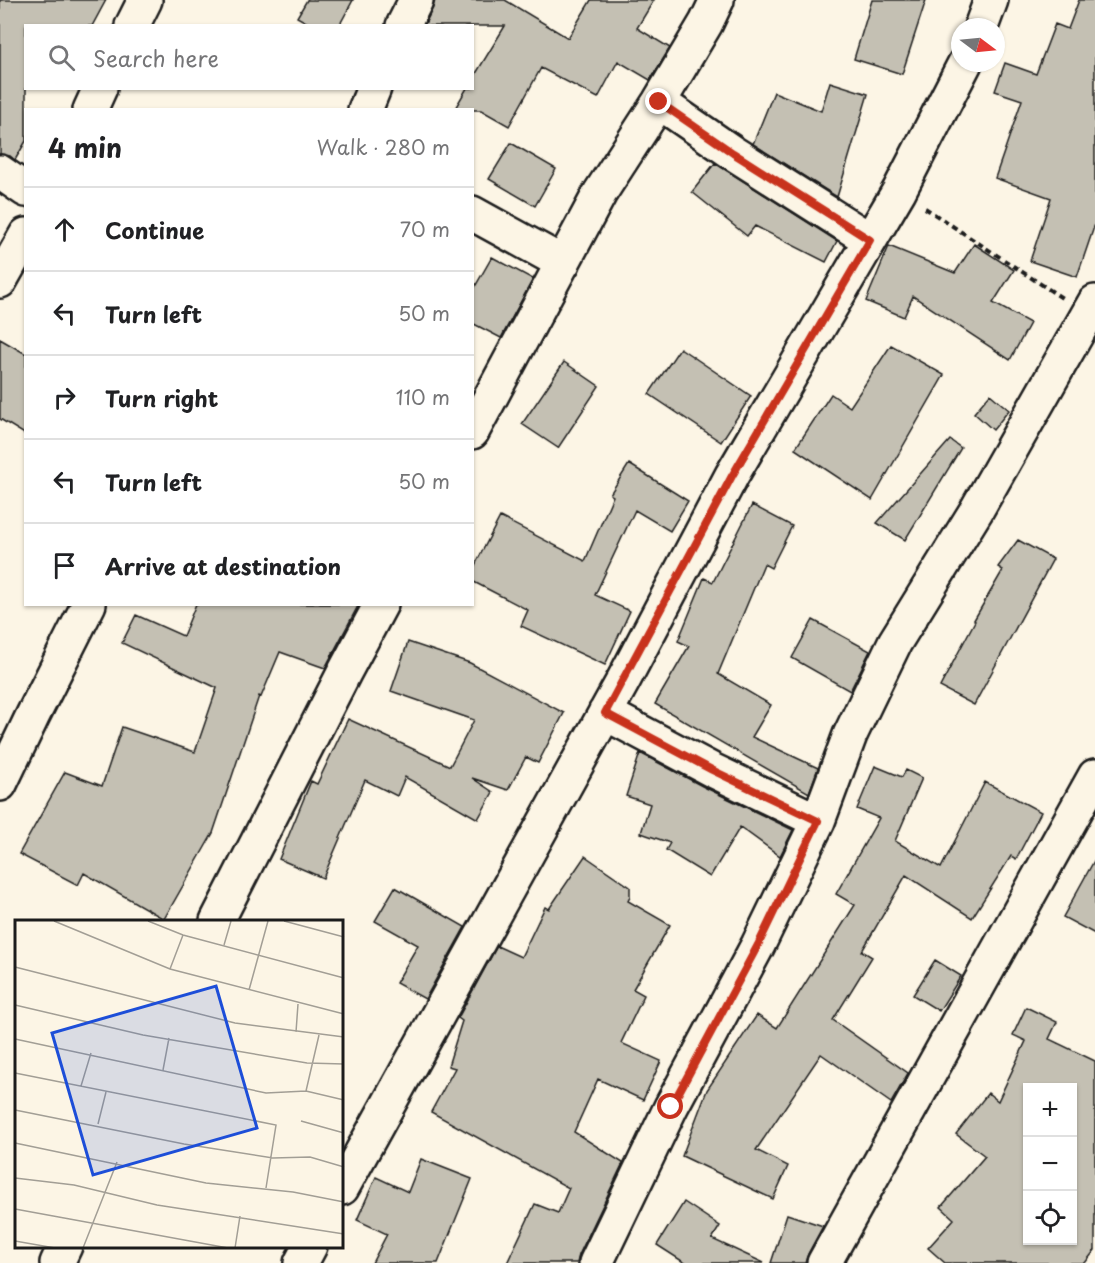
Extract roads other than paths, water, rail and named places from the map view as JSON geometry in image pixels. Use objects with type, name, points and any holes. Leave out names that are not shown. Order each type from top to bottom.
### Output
[{"type":"street","points":[[133,24],[145,0]]},
{"type":"street","points":[[404,24],[416,0]]},
{"type":"street","points":[[474,428],[600,193],[659,102],[706,23],[717,0]]},
{"type":"street","points":[[984,18],[991,0]]},
{"type":"street","points":[[344,1184],[605,713],[732,476],[900,191],[960,72]]},
{"type":"street","points":[[91,108],[99,90]]},
{"type":"street","points":[[366,108],[373,90]]},
{"type":"street","points":[[659,102],[733,153],[870,240]]},
{"type":"street","points":[[0,172],[24,189]]},
{"type":"street","points":[[474,214],[563,263]]},
{"type":"street","points":[[0,281],[24,239]]},
{"type":"street","points":[[596,1263],[671,1107],[758,945],[818,821],[850,735],[895,642],[976,511],[1091,308]]},
{"type":"street","points":[[0,784],[88,606]]},
{"type":"street","points":[[218,920],[380,606]]},
{"type":"street","points":[[605,713],[712,770],[818,821]]},
{"type":"street","points":[[824,1263],[1095,776]]},
{"type":"street","points":[[57,1263],[63,1248]]},
{"type":"street","points":[[301,1263],[309,1248]]}]
